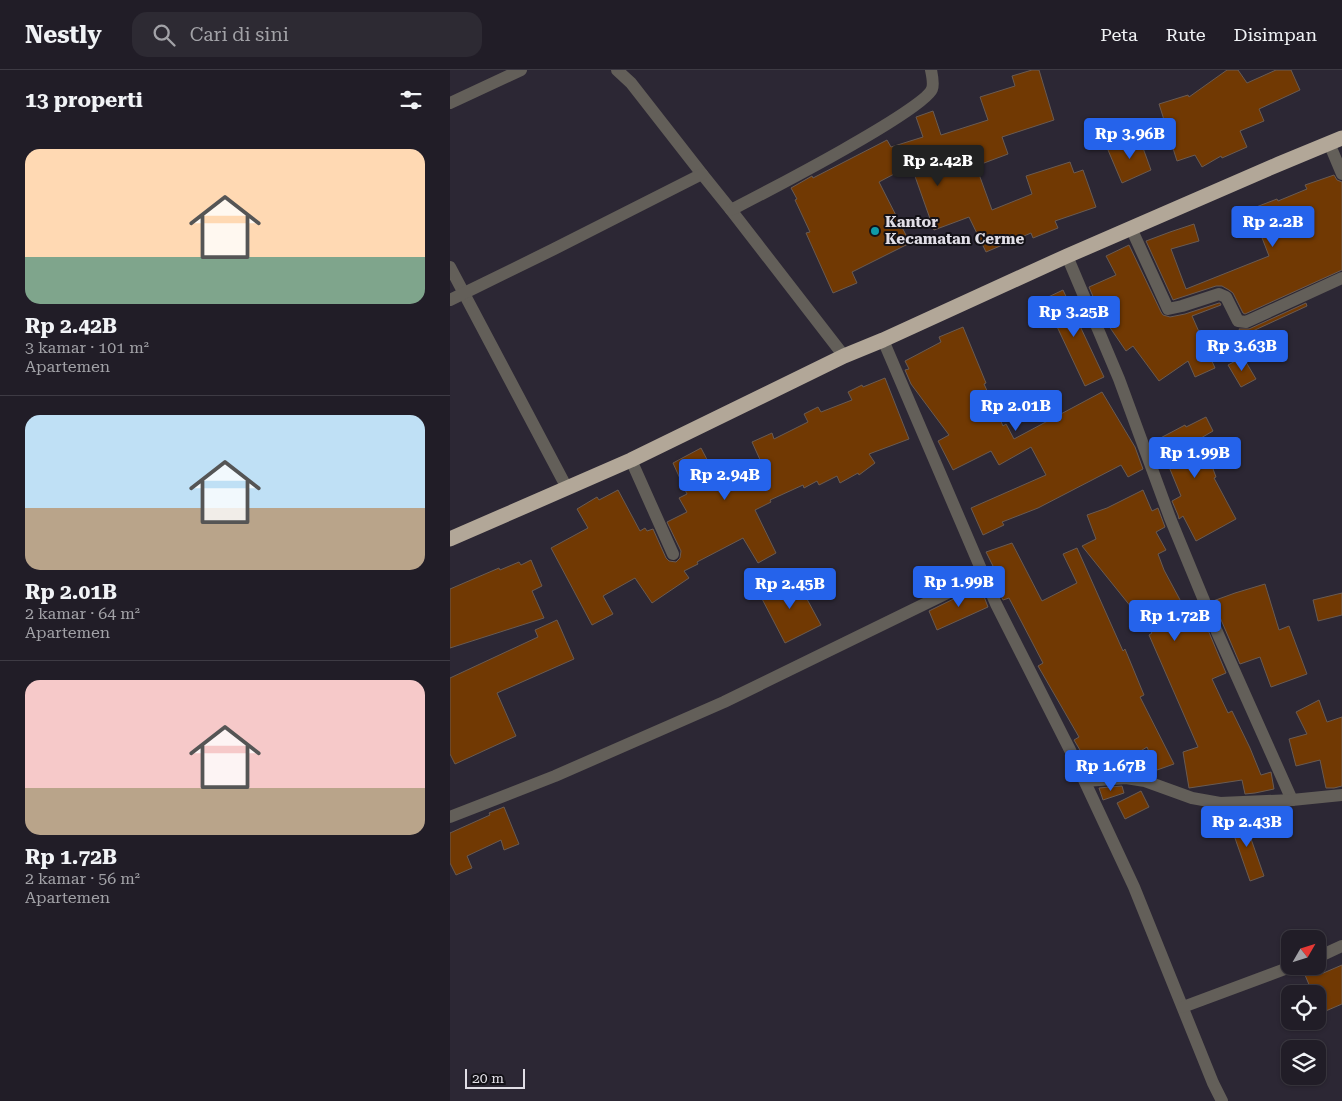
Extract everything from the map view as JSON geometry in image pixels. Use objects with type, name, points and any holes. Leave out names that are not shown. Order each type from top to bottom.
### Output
[{"type":"highway","points":[[450,538],[630,460],[844,356],[1067,256],[1336,141]]},
{"type":"street","points":[[450,103],[521,70]]},
{"type":"street","points":[[617,70],[631,83],[844,356]]},
{"type":"street","points":[[731,210],[795,177],[904,114],[928,95],[933,88],[931,70]]},
{"type":"street","points":[[1336,141],[1342,174]]},
{"type":"street","points":[[450,300],[702,174]]},
{"type":"street","points":[[1131,228],[1168,309],[1219,294],[1226,297],[1238,321],[1246,322],[1342,278]]},
{"type":"street","points":[[1067,256],[1119,379],[1170,518],[1292,800]]},
{"type":"street","points":[[450,266],[567,488]]},
{"type":"street","points":[[883,340],[996,604],[1084,781],[1134,887],[1222,1101]]},
{"type":"street","points":[[630,460],[672,554]]},
{"type":"street","points":[[450,817],[555,776],[724,702],[984,575]]},
{"type":"street","points":[[1084,781],[1126,778],[1145,781],[1192,798],[1220,803],[1342,796]]},
{"type":"street","points":[[1326,953],[1342,946]]},
{"type":"street","points":[[1183,1007],[1281,971]]},
{"type":"building","points":[[1032,70],[1039,70],[1054,120],[1002,137],[1008,154],[976,166],[992,210],[1032,194],[1026,176],[1070,162],[1074,173],[1083,170],[1096,207],[1055,221],[1058,228],[1033,238],[1031,233],[986,252],[969,217],[934,230],[911,165],[879,182],[910,243],[852,272],[857,283],[833,293],[806,233],[810,232],[791,188],[887,140],[891,147],[923,137],[916,117],[933,111],[941,135],[988,120],[980,97],[1015,86],[1012,76]]},
{"type":"building","points":[[1227,70],[1238,70],[1247,83],[1276,70],[1291,70],[1300,90],[1259,109],[1264,121],[1240,131],[1247,147],[1222,158],[1221,156],[1202,167],[1195,155],[1177,161],[1159,104],[1188,95],[1189,97]]},
{"type":"building","points":[[1139,137],[1151,170],[1122,183],[1108,150]]},
{"type":"building","points":[[1334,175],[1337,180],[1342,182],[1342,270],[1245,314],[1233,293],[1222,286],[1216,286],[1173,300],[1146,241],[1194,224],[1199,241],[1171,249],[1186,289],[1269,256],[1251,209],[1277,199],[1278,201],[1307,189],[1305,185]]},
{"type":"building","points":[[1129,245],[1163,315],[1170,317],[1185,314],[1220,303],[1221,305],[1192,316],[1215,368],[1195,377],[1188,361],[1159,381],[1133,346],[1126,351],[1100,313],[1089,287],[1116,275],[1106,256]]},
{"type":"building","points":[[1063,290],[1104,377],[1085,386],[1044,299]]},
{"type":"building","points":[[1306,303],[1307,306],[1242,336],[1239,329],[1249,329]]},
{"type":"building","points":[[963,327],[986,383],[984,384],[1003,426],[1006,424],[1014,439],[1102,392],[1135,447],[1143,469],[1128,477],[1121,465],[1038,508],[1002,522],[1004,525],[983,535],[971,508],[1046,475],[1031,447],[999,465],[991,451],[953,470],[938,441],[949,435],[911,384],[905,370],[909,369],[905,361],[941,342],[939,337]]},
{"type":"building","points":[[1243,357],[1256,379],[1241,387],[1228,365]]},
{"type":"building","points":[[885,378],[909,439],[869,454],[875,463],[859,475],[858,473],[840,483],[837,476],[819,485],[817,481],[804,488],[803,485],[770,500],[771,502],[755,510],[776,553],[758,563],[743,538],[697,562],[698,564],[684,571],[689,578],[652,603],[635,578],[603,596],[613,614],[592,625],[551,548],[588,528],[577,509],[597,497],[599,500],[618,490],[640,531],[645,528],[647,531],[653,529],[666,558],[669,561],[676,562],[680,558],[681,551],[667,522],[687,512],[679,498],[687,494],[673,463],[701,448],[713,471],[727,464],[739,487],[766,473],[752,442],[772,433],[774,439],[808,422],[804,414],[818,407],[821,412],[852,400],[848,392],[862,385],[863,387]]},
{"type":"building","points":[[1206,417],[1213,431],[1201,438],[1210,457],[1216,477],[1214,478],[1236,519],[1196,541],[1183,516],[1179,519],[1172,501],[1181,496],[1165,457],[1158,461],[1151,443],[1185,425],[1186,427]]},
{"type":"building","points":[[1143,490],[1152,511],[1158,508],[1165,527],[1156,532],[1166,550],[1158,554],[1164,570],[1186,611],[1198,606],[1226,673],[1212,679],[1228,713],[1232,711],[1261,775],[1271,772],[1274,789],[1245,794],[1242,780],[1189,788],[1183,752],[1198,747],[1149,635],[1152,633],[1082,546],[1096,539],[1087,515],[1107,508]]},
{"type":"building","points":[[1012,543],[1042,601],[1077,583],[1063,554],[1077,548],[1123,651],[1125,649],[1144,695],[1140,697],[1174,764],[1157,770],[1147,747],[1116,766],[1117,770],[1093,772],[1074,740],[1079,737],[1038,666],[1043,663],[1009,598],[1003,600],[994,580],[999,578],[986,552]]},
{"type":"building","points":[[531,560],[542,586],[532,591],[544,618],[450,648],[450,589],[499,568],[500,570],[519,562],[521,565]]},
{"type":"building","points":[[795,577],[821,625],[785,643],[760,595]]},
{"type":"building","points":[[1265,584],[1279,630],[1289,626],[1307,674],[1271,687],[1260,657],[1240,664],[1213,601]]},
{"type":"building","points":[[980,586],[988,607],[937,630],[929,611]]},
{"type":"building","points":[[1342,593],[1342,615],[1318,621],[1313,600]]},
{"type":"building","points":[[557,620],[574,659],[497,693],[516,736],[455,764],[450,754],[450,678],[538,637],[535,630]]},
{"type":"building","points":[[1319,700],[1327,722],[1342,717],[1342,786],[1334,788],[1326,788],[1320,760],[1296,766],[1289,739],[1307,734],[1296,712]]},
{"type":"building","points":[[1122,786],[1124,793],[1103,800],[1099,788]]},
{"type":"building","points":[[1141,791],[1149,807],[1125,819],[1117,803]]},
{"type":"building","points":[[504,807],[519,844],[504,850],[501,840],[467,856],[472,868],[456,875],[450,863],[450,833]]},
{"type":"building","points":[[1243,816],[1264,876],[1250,881],[1229,821]]},
{"type":"building","points":[[1342,965],[1342,1004],[1326,1011],[1326,985],[1309,985],[1305,975],[1326,975],[1326,972]]},
{"type":"place","name":"Kantor Kecamatan Cerme","points":[[875,231]]}]
